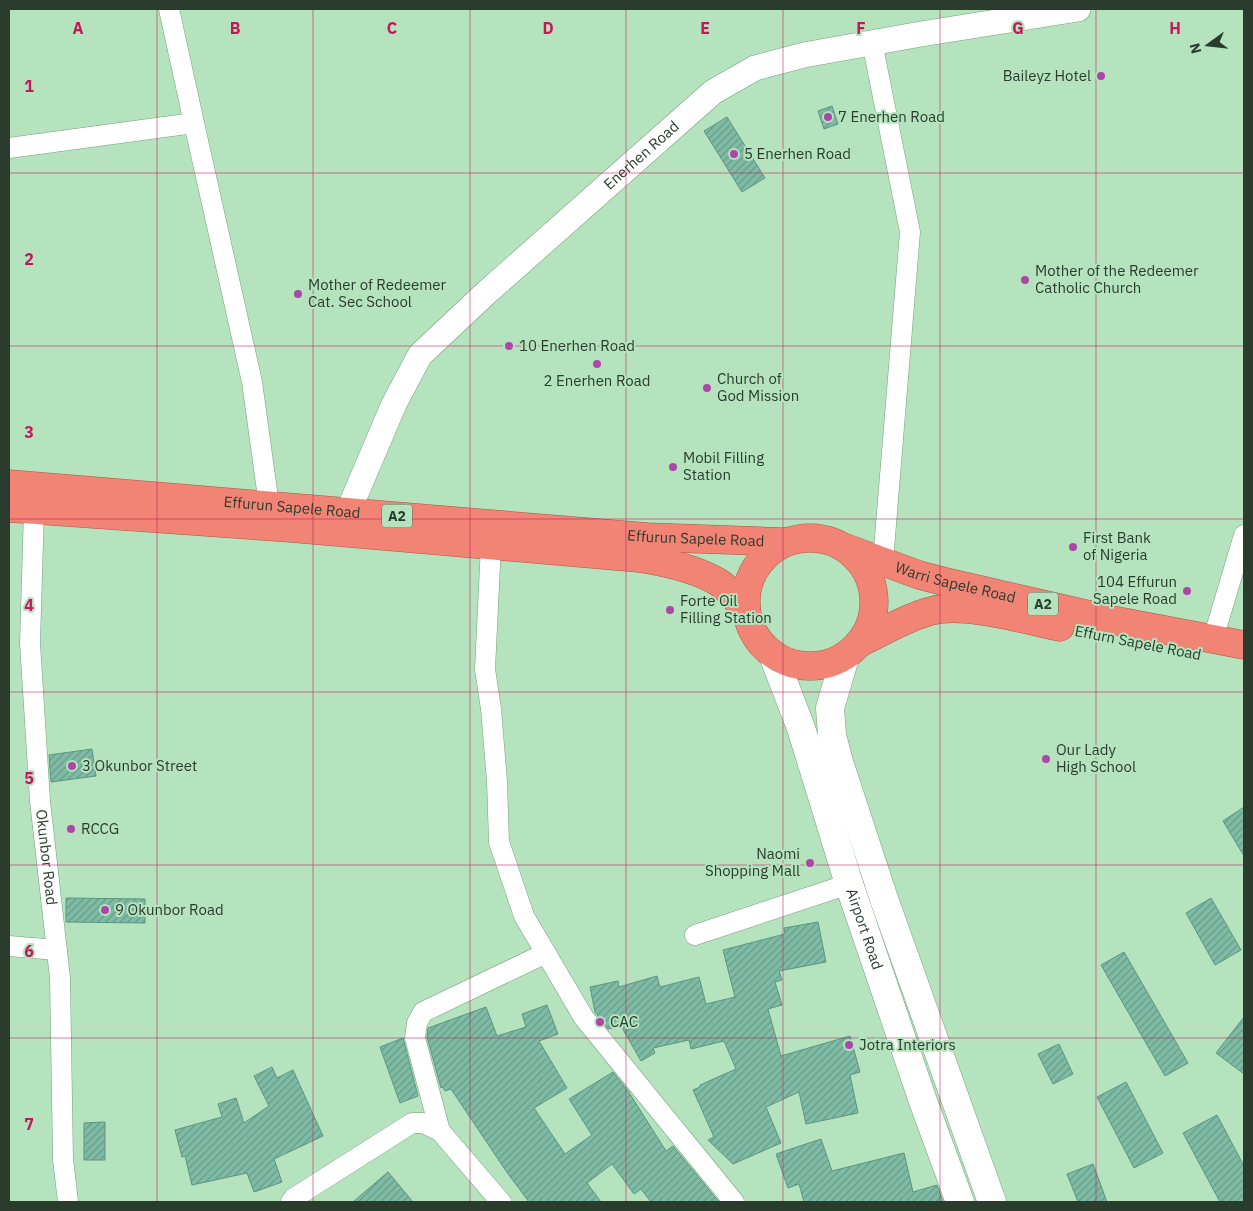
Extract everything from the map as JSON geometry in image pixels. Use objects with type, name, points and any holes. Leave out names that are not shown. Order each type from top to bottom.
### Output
[{"type":"highway","name":"Effurun Sapele Road","points":[[9,484],[647,537],[785,542]]},
{"type":"highway","name":"Effurun Sapele Road","points":[[21,509],[291,528],[639,558],[669,563],[696,572],[721,584],[746,610]]},
{"type":"highway","name":"A2","points":[[805,537],[826,539],[846,548],[861,562],[871,581],[874,603],[871,624],[853,650],[828,664],[809,667],[790,664],[773,655],[760,643],[751,628],[746,610],[746,589],[754,569],[767,553],[785,542],[805,537]]},
{"type":"highway","name":"Warri Sapele Road","points":[[846,548],[919,575],[950,583],[1107,619],[1244,645]]},
{"type":"highway","name":"Effurn Sapele Road","points":[[853,650],[930,611],[947,608],[967,608],[1244,664]]},
{"type":"main road","name":"Airport Road","points":[[853,650],[830,708],[832,735],[839,762],[912,979],[992,1202]]},
{"type":"main road","name":"Airport Road","points":[[773,655],[801,728],[849,884],[924,1104],[960,1202]]},
{"type":"main road","points":[[884,988],[912,979]]},
{"type":"street","points":[[169,9],[252,382],[269,505]]},
{"type":"street","name":"Enerhen Road","points":[[348,512],[394,404],[420,354],[712,92],[755,68],[804,55],[872,42],[1078,9]]},
{"type":"street","points":[[872,42],[910,232],[883,561]]},
{"type":"street","points":[[9,148],[194,123]]},
{"type":"street","name":"Okunbor Road","points":[[21,509],[40,801],[60,978],[64,1159],[68,1202]]},
{"type":"street","points":[[1213,639],[1244,535]]},
{"type":"street","points":[[491,545],[485,669],[491,709],[497,781],[499,842],[524,916],[584,1018],[734,1202]]},
{"type":"street","points":[[695,935],[849,884]]},
{"type":"street","points":[[9,946],[57,950]]},
{"type":"street","points":[[440,1131],[415,1038],[417,1023],[423,1012],[546,953]]},
{"type":"street","points":[[290,1202],[412,1123],[423,1123],[440,1131],[501,1202]]},
{"type":"building","name":"7 Enerhen Road","points":[[832,106],[838,124],[824,129],[818,111]]},
{"type":"building","name":"5 Enerhen Road","points":[[727,117],[765,178],[742,192],[704,131]]},
{"type":"building","name":"3 Okunbor Street","points":[[92,749],[96,776],[51,782],[49,755]]},
{"type":"building","points":[[1244,807],[1244,856],[1223,821]]},
{"type":"building","name":"9 Okunbor Road","points":[[66,898],[145,899],[145,923],[66,922]]},
{"type":"building","points":[[1211,898],[1241,950],[1215,965],[1186,913]]},
{"type":"building","points":[[818,922],[826,962],[779,971],[782,980],[775,982],[782,1005],[768,1009],[781,1056],[850,1036],[860,1072],[850,1075],[858,1113],[806,1124],[799,1092],[766,1107],[781,1143],[733,1164],[708,1140],[714,1137],[693,1090],[736,1069],[724,1041],[691,1049],[689,1040],[653,1048],[655,1053],[641,1061],[621,1026],[608,1029],[595,1012],[590,987],[618,981],[619,987],[657,976],[660,987],[699,977],[706,1004],[735,997],[723,950],[785,934],[784,928]]},
{"type":"building","points":[[1124,952],[1188,1063],[1165,1076],[1101,965]]},
{"type":"building","points":[[547,1005],[558,1034],[539,1041],[567,1088],[534,1108],[565,1154],[592,1135],[569,1099],[613,1072],[628,1091],[666,1151],[673,1146],[719,1202],[651,1202],[641,1189],[634,1194],[612,1164],[587,1183],[601,1202],[529,1202],[451,1089],[445,1091],[443,1087],[441,1088],[427,1037],[428,1028],[486,1007],[497,1036],[526,1027],[522,1014]]},
{"type":"building","points":[[1244,1017],[1244,1074],[1216,1053]]},
{"type":"building","points":[[403,1038],[418,1096],[400,1103],[380,1047]]},
{"type":"building","points":[[1059,1044],[1073,1074],[1053,1084],[1038,1054]]},
{"type":"building","points":[[272,1067],[277,1078],[293,1070],[323,1136],[274,1159],[282,1182],[254,1192],[247,1173],[192,1185],[185,1156],[182,1157],[175,1130],[222,1117],[218,1104],[236,1098],[244,1123],[269,1106],[254,1076]]},
{"type":"building","points":[[1126,1082],[1163,1153],[1134,1168],[1097,1097]]},
{"type":"building","points":[[1217,1115],[1244,1166],[1244,1202],[1220,1202],[1183,1133]]},
{"type":"building","points":[[105,1122],[105,1160],[84,1160],[84,1123]]},
{"type":"building","points":[[821,1139],[832,1171],[904,1153],[913,1192],[937,1185],[943,1202],[804,1202],[799,1184],[788,1188],[776,1154]]},
{"type":"building","points":[[1093,1164],[1107,1202],[1078,1202],[1067,1174]]},
{"type":"building","points":[[388,1172],[413,1202],[353,1202]]},
{"type":"place","name":"Baileyz Hotel","points":[[1101,76]]},
{"type":"place","name":"7 Enerhen Road","points":[[828,117]]},
{"type":"place","name":"5 Enerhen Road","points":[[734,154]]},
{"type":"place","name":"Mother of the Redeemer Catholic Church","points":[[1025,280]]},
{"type":"place","name":"Mother of Redeemer Cat. Sec School","points":[[298,294]]},
{"type":"place","name":"10 Enerhen Road","points":[[509,346]]},
{"type":"place","name":"2 Enerhen Road","points":[[597,364]]},
{"type":"place","name":"Church of God Mission","points":[[707,388]]},
{"type":"place","name":"Mobil Filling Station","points":[[673,467]]},
{"type":"place","name":"First Bank of Nigeria","points":[[1073,547]]},
{"type":"place","name":"104 Effurun Sapele Road","points":[[1187,591]]},
{"type":"place","name":"Forte Oil Filling Station","points":[[670,610]]},
{"type":"place","name":"Our Lady High School","points":[[1046,759]]},
{"type":"place","name":"3 Okunbor Street","points":[[72,766]]},
{"type":"place","name":"RCCG","points":[[71,829]]},
{"type":"place","name":"Naomi Shopping Mall","points":[[810,863]]},
{"type":"place","name":"9 Okunbor Road","points":[[105,910]]},
{"type":"place","name":"CAC","points":[[600,1022]]},
{"type":"place","name":"Jotra Interiors","points":[[849,1045]]}]
